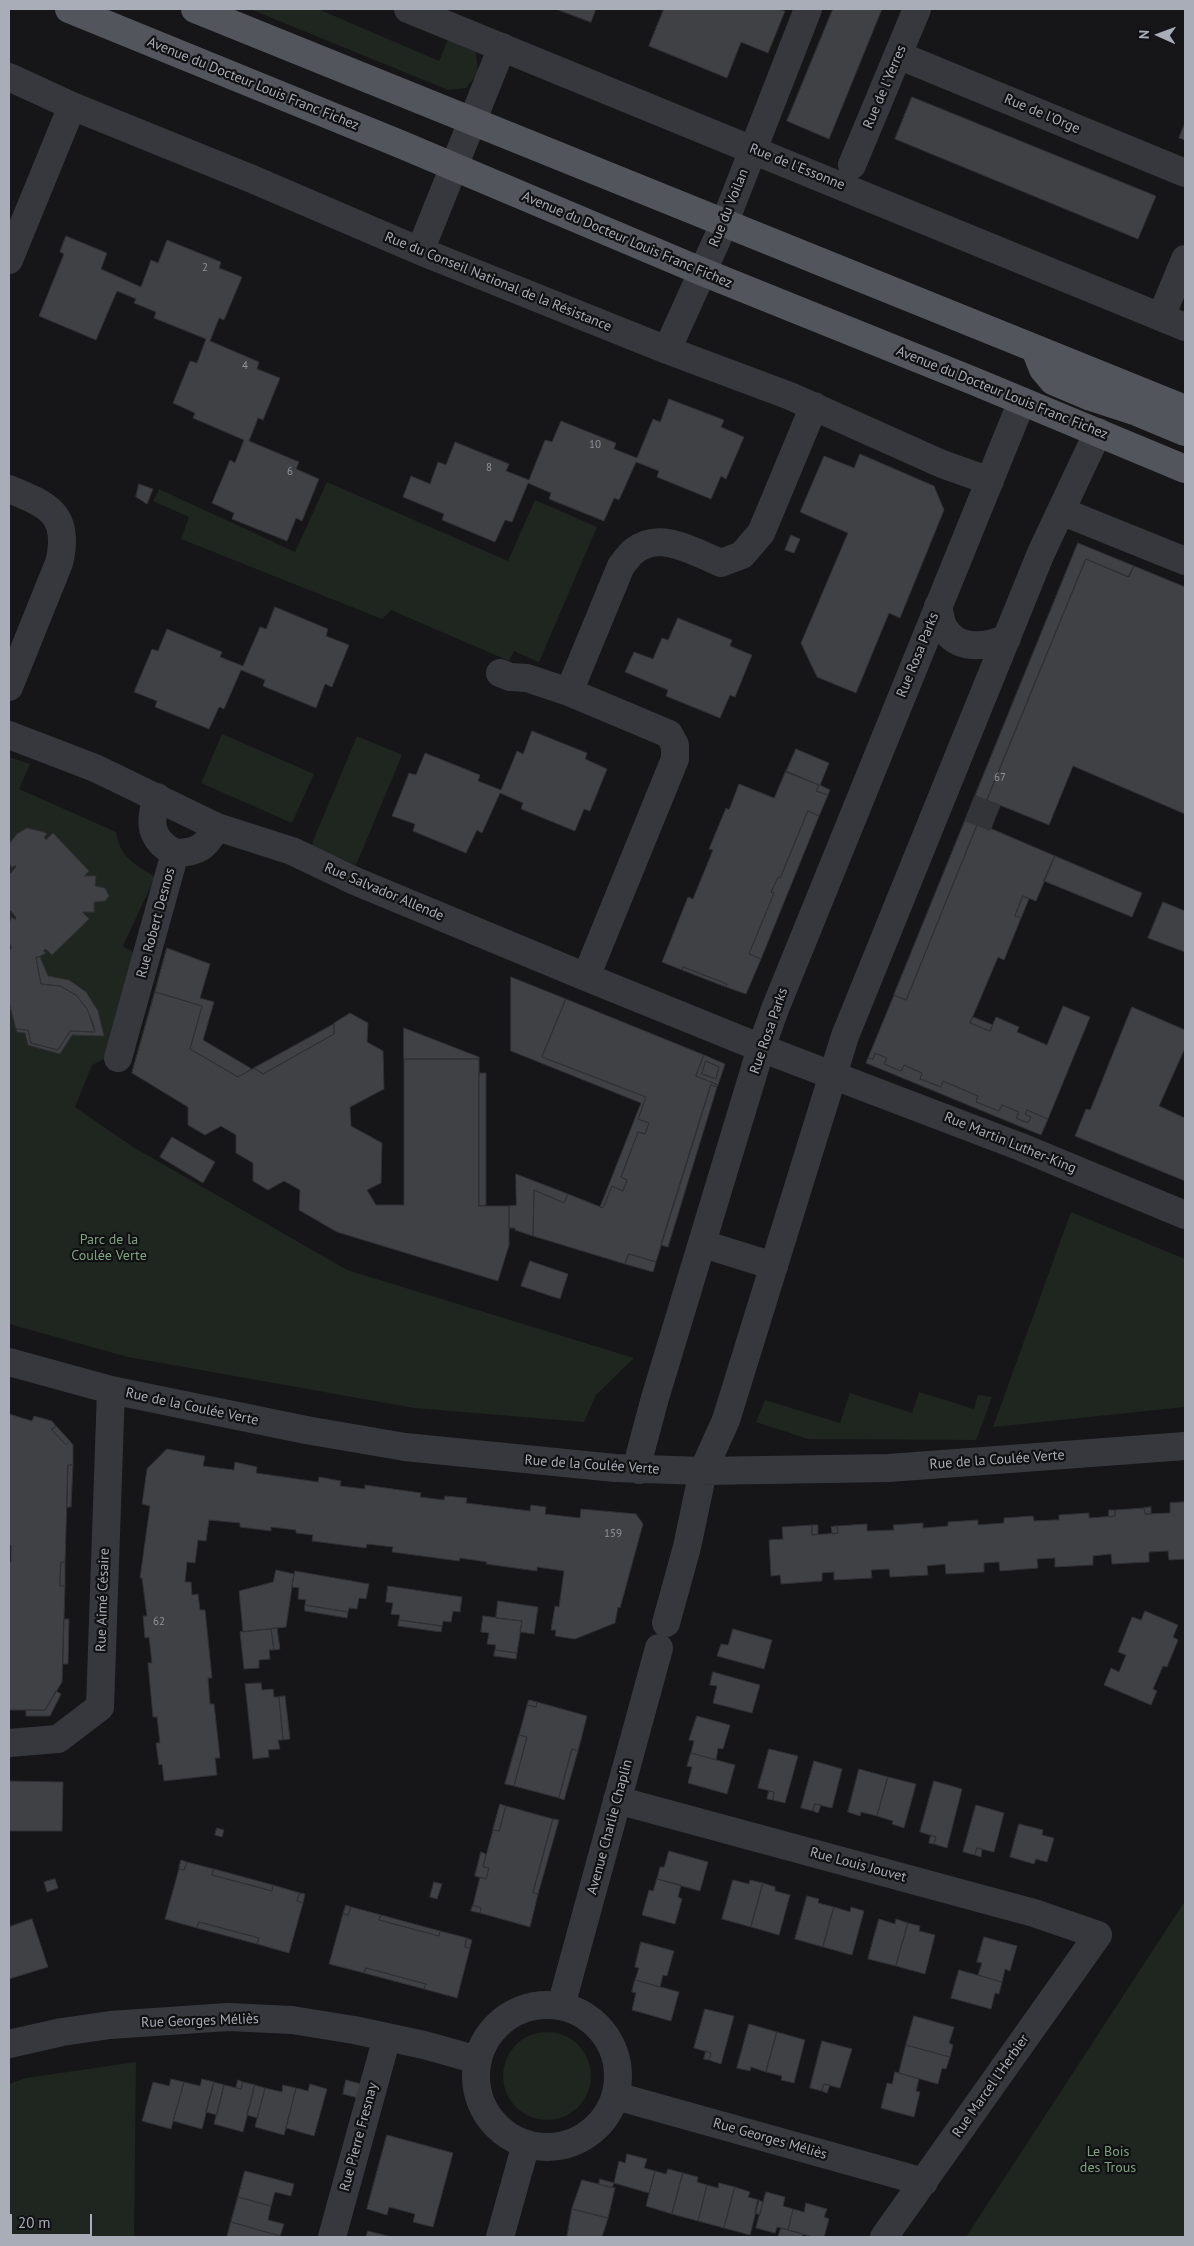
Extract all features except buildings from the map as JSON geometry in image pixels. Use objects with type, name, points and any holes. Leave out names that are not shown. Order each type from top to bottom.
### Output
[{"type":"main road","name":"Avenue du Docteur Louis Franc Fichez","points":[[69,9],[702,272],[1185,469]]},
{"type":"main road","points":[[195,9],[1185,409]]},
{"type":"main road","points":[[1035,349],[1043,369],[1053,381],[1091,398],[1117,405],[1185,432]]},
{"type":"main road","points":[[1022,401],[1029,389],[1039,382],[1053,381]]},
{"type":"main road","points":[[1091,398],[1098,407],[1101,419],[1098,432]]},
{"type":"street","name":"Rue de l'Essonne","points":[[408,9],[1173,322]]},
{"type":"street","name":"Rue du Voilan","points":[[667,350],[724,224],[808,9]]},
{"type":"street","name":"Rue de l'Yerres","points":[[852,165],[917,9]]},
{"type":"street","points":[[420,251],[502,47]]},
{"type":"street","name":"Rue de l'Orge","points":[[898,54],[1185,174]]},
{"type":"street","name":"Rue du Conseil National de la Résistance","points":[[11,84],[72,106],[420,251],[667,350],[814,406],[942,464],[990,481]]},
{"type":"street","points":[[9,260],[72,106]]},
{"type":"street","points":[[1173,322],[1185,260]]},
{"type":"street","name":"Rue Rosa Parks","points":[[640,1470],[640,1454],[655,1398],[761,1048],[775,1009],[1022,401]]},
{"type":"street","points":[[569,692],[621,566],[634,551],[649,543],[666,541],[721,563],[742,555],[761,534],[814,406]]},
{"type":"street","points":[[703,1471],[726,1420],[845,1036],[1041,553],[1098,432]]},
{"type":"street","points":[[9,489],[44,504],[55,516],[62,531],[63,548],[59,563],[9,686]]},
{"type":"street","points":[[1061,511],[1185,562]]},
{"type":"street","name":"Rue Rosa Parks","points":[[938,606],[942,625],[952,638],[964,644],[978,646],[993,645],[1007,638]]},
{"type":"street","points":[[500,673],[510,677],[527,678],[569,692],[669,734],[675,746],[675,759],[586,978]]},
{"type":"street","name":"Rue Salvador Allende","points":[[9,735],[95,768],[217,827],[292,852],[586,978],[761,1048]]},
{"type":"street","name":"Rue Robert Desnos","points":[[118,1058],[175,853],[161,845],[154,831],[151,815],[157,797]]},
{"type":"street","points":[[175,853],[189,853],[208,844],[217,827]]},
{"type":"street","name":"Rue Martin Luther-King","points":[[761,1048],[1012,1144],[1185,1215]]},
{"type":"street","points":[[703,1244],[774,1266]]},
{"type":"street","name":"Rue de la Coulée Verte","points":[[9,1362],[110,1390],[306,1430],[405,1447],[640,1470],[703,1471],[889,1468],[1185,1446]]},
{"type":"street","name":"Rue Aimé Césaire","points":[[9,1743],[58,1739],[100,1708],[110,1390]]},
{"type":"street","name":"Avenue Charlie Chaplin","points":[[561,2006],[688,1547],[703,1471]]},
{"type":"street","name":"Rue Louis Jouvet","points":[[617,1800],[1024,1910],[1098,1935]]},
{"type":"street","name":"Rue Marcel l'Herbier","points":[[884,2237],[1098,1935]]},
{"type":"street","points":[[539,2005],[561,2006],[583,2014],[601,2029],[613,2050],[618,2072],[616,2096],[606,2116],[590,2132],[571,2143],[548,2147],[526,2144],[507,2135],[492,2120],[479,2095],[476,2081],[478,2060],[486,2039],[500,2023],[518,2011],[539,2005]]},
{"type":"street","name":"Rue Georges Méliès","points":[[9,2044],[62,2032],[110,2025],[228,2017],[292,2020],[387,2037],[478,2060]]},
{"type":"street","name":"Rue Pierre Fresnay","points":[[332,2237],[387,2037]]},
{"type":"street","name":"Rue Georges Méliès","points":[[616,2096],[924,2182]]},
{"type":"street","points":[[500,2237],[526,2144]]},
{"type":"green space","points":[[250,9],[318,9],[439,61],[448,40],[476,52],[478,73],[466,88],[448,90]]},
{"type":"green space","points":[[327,482],[508,561],[535,500],[597,527],[539,662],[514,651],[509,661],[391,610],[382,619],[181,539],[189,517],[153,501],[159,489],[295,552]]},
{"type":"green space","points":[[222,734],[314,774],[292,823],[201,783]]},
{"type":"green space","points":[[357,736],[402,755],[356,865],[311,846]]},
{"type":"green space","name":"Parc de la Coulée Verte","points":[[9,757],[30,764],[19,789],[116,832],[118,841],[125,854],[135,864],[155,877],[123,946],[139,956],[109,1057],[92,1065],[75,1107],[133,1147],[347,1270],[634,1358],[596,1395],[584,1422],[414,1408],[128,1357],[9,1324]]},
{"type":"green space","points":[[1071,1212],[1185,1259],[1185,1407],[993,1427]]},
{"type":"green space","points":[[919,1392],[974,1409],[978,1395],[992,1397],[976,1440],[808,1439],[756,1422],[765,1400],[840,1423],[850,1393],[912,1413]]},
{"type":"green space","name":"Le Bois des Trous","points":[[1185,1901],[1185,2237],[966,2237]]},
{"type":"green space","points":[[547,2032],[564,2035],[572,2039],[584,2051],[588,2059],[591,2076],[588,2093],[584,2101],[572,2113],[564,2117],[547,2120],[530,2117],[522,2113],[510,2101],[506,2093],[503,2076],[506,2059],[510,2051],[522,2039],[530,2035]]},
{"type":"green space","points":[[136,2062],[134,2237],[9,2237],[9,2084],[26,2078]]},
{"type":"tunnel","points":[[970,808],[995,818]]}]
